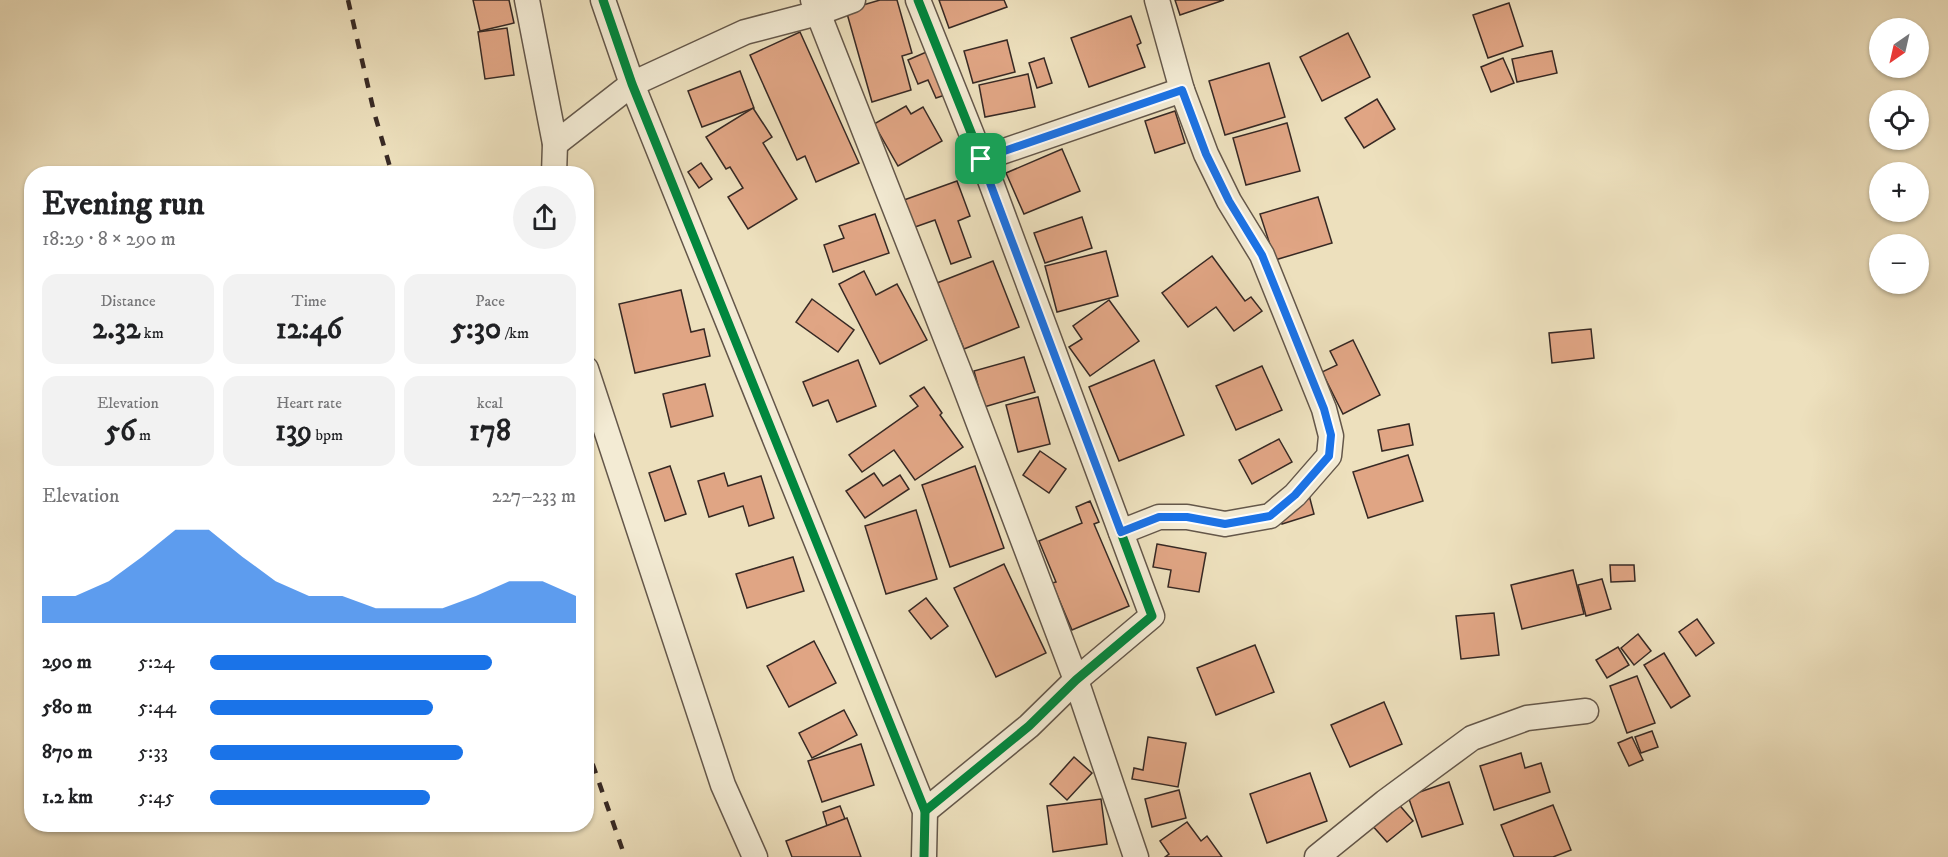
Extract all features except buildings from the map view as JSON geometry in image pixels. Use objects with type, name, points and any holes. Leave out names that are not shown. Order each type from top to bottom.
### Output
[{"type":"street","points":[[527,0],[555,144],[554,166]]},
{"type":"street","points":[[603,0],[632,84],[925,811],[924,857]]},
{"type":"street","points":[[555,144],[632,84],[745,32],[816,6],[853,0]]},
{"type":"street","points":[[918,0],[981,159],[1152,616],[1076,680],[1029,726],[925,811]]},
{"type":"street","points":[[1121,532],[1159,517],[1187,517],[1225,524],[1270,516],[1295,495],[1329,456],[1331,435],[1324,409],[1262,255],[1229,201],[1206,154],[1182,90],[1157,0]]},
{"type":"street","points":[[816,6],[962,379],[1076,680],[1136,857]]},
{"type":"street","points":[[981,159],[1182,90]]},
{"type":"street","points":[[594,393],[723,785],[755,857]]},
{"type":"street","points":[[1317,857],[1385,802],[1472,738],[1527,718],[1586,711]]},
{"type":"railway","points":[[348,0],[374,112],[390,166]]},
{"type":"railway","points":[[594,768],[625,857]]},
{"type":"cycle path","points":[[603,0],[632,84],[925,811],[924,857]]},
{"type":"cycle path","points":[[918,0],[990,180],[1152,616],[1076,680],[1029,726],[925,811]]},
{"type":"route","points":[[1182,90],[1206,154],[1229,201],[1262,255],[1324,409],[1331,435],[1329,456],[1295,495],[1270,516],[1225,524],[1187,517],[1159,517],[1121,532],[981,159],[1182,90]]}]
